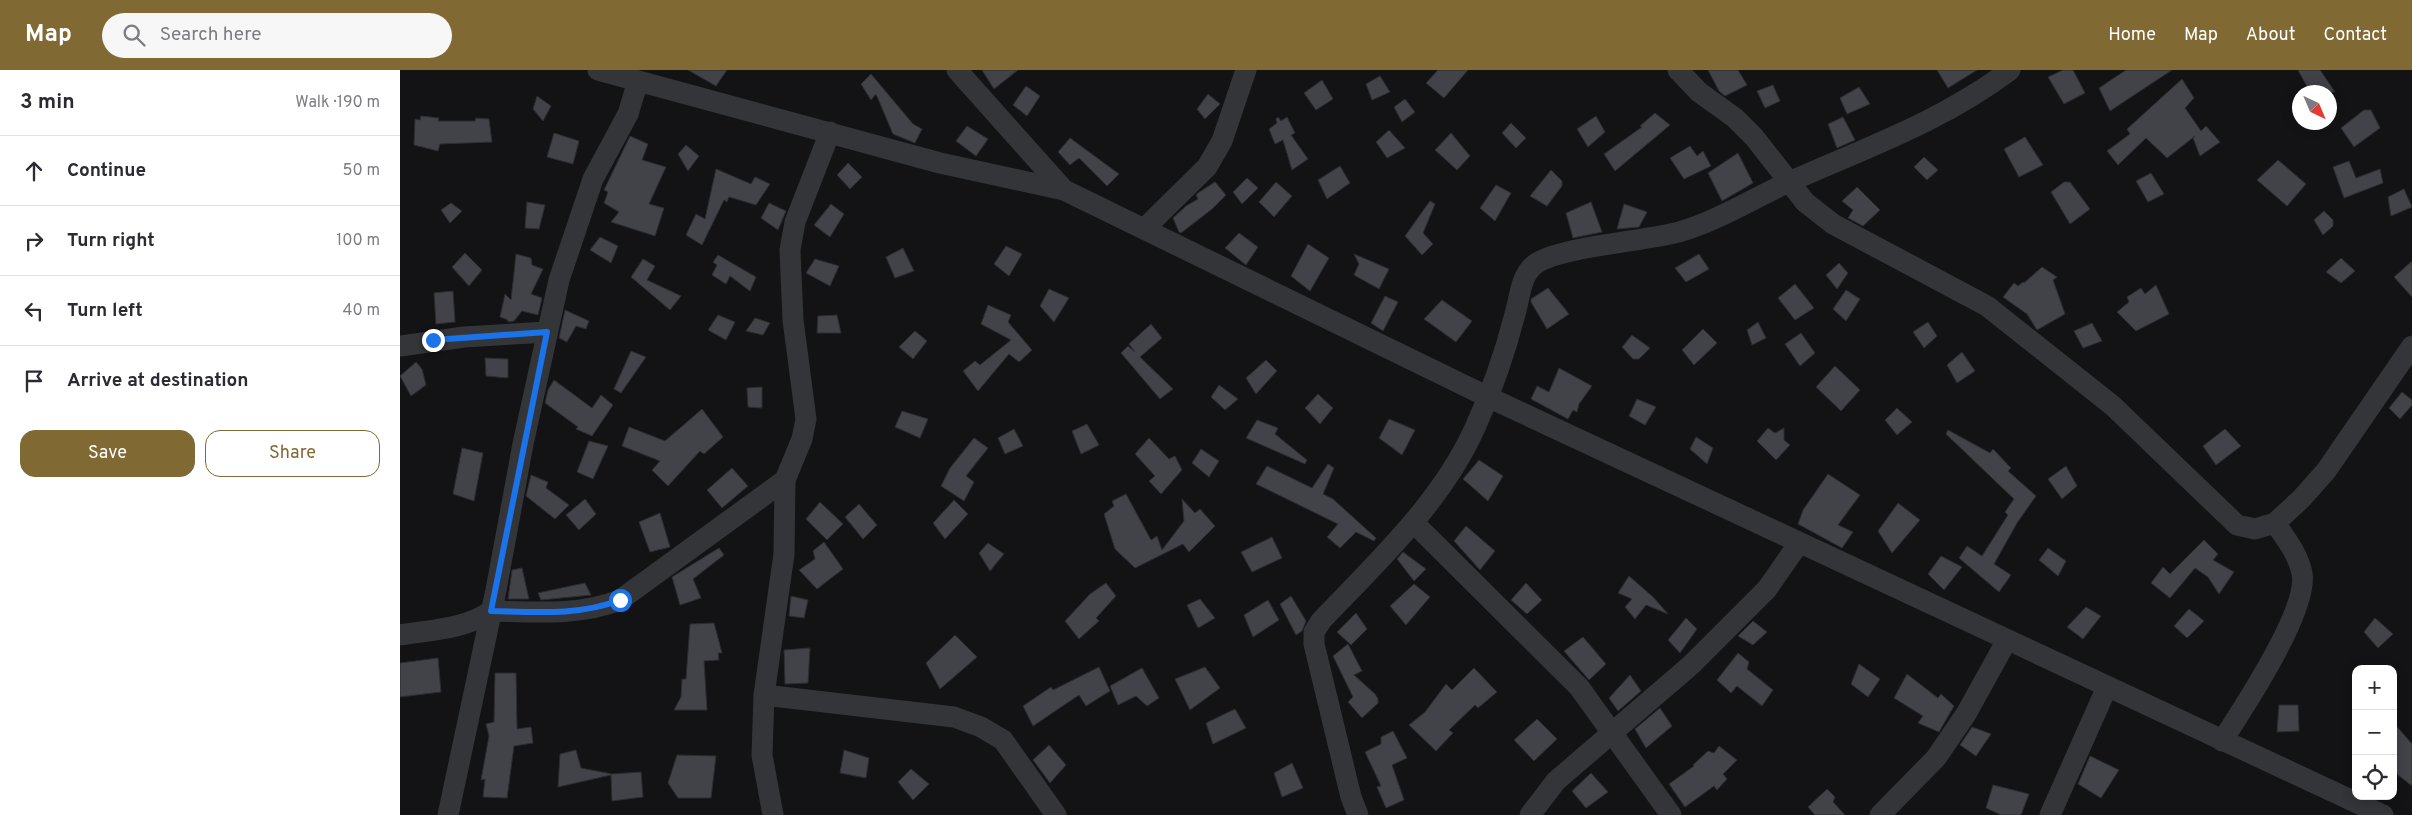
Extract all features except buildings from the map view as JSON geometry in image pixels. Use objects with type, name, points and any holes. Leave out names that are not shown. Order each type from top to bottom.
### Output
[{"type":"street","points":[[598,70],[940,163],[1064,190],[1488,397],[2383,815]]},
{"type":"street","points":[[957,70],[1064,190]]},
{"type":"street","points":[[1144,230],[1207,167],[1222,141],[1246,70]]},
{"type":"street","points":[[1678,70],[1699,92],[1735,118],[1754,137],[1805,202],[1833,224],[1987,306],[2113,406],[2237,525],[2255,529],[2274,523],[2301,499],[2326,471],[2412,346]]},
{"type":"street","points":[[1358,815],[1351,797],[1323,684],[1314,644],[1314,632],[1321,621],[1414,523],[1449,473],[1473,432],[1488,397],[1516,313],[1521,285],[1533,266],[1557,254],[1680,232],[1788,182],[1919,127],[2010,70]]},
{"type":"street","points":[[448,815],[547,332],[565,262],[593,179],[628,114],[638,82]]},
{"type":"street","points":[[773,815],[762,755],[764,695],[784,554],[784,480],[802,439],[806,419],[793,320],[790,250],[795,222],[830,132]]},
{"type":"street","points":[[400,346],[464,337],[547,332]]},
{"type":"street","points":[[400,635],[460,625],[491,611],[563,612],[602,606],[620,600],[784,480]]},
{"type":"street","points":[[1414,523],[1579,687],[1671,815]]},
{"type":"street","points":[[2222,741],[2278,650],[2302,588],[2302,574],[2294,550],[2274,523]]},
{"type":"street","points":[[1530,815],[1556,781],[1691,665],[1767,589],[1799,543]]},
{"type":"street","points":[[1880,815],[1936,758],[1966,714],[2007,640]]},
{"type":"street","points":[[2050,815],[2106,687]]},
{"type":"street","points":[[764,695],[954,717],[981,727],[1003,740],[1056,815]]},
{"type":"route","points":[[433,340],[547,332],[491,611],[563,612],[602,606],[620,600]]}]
